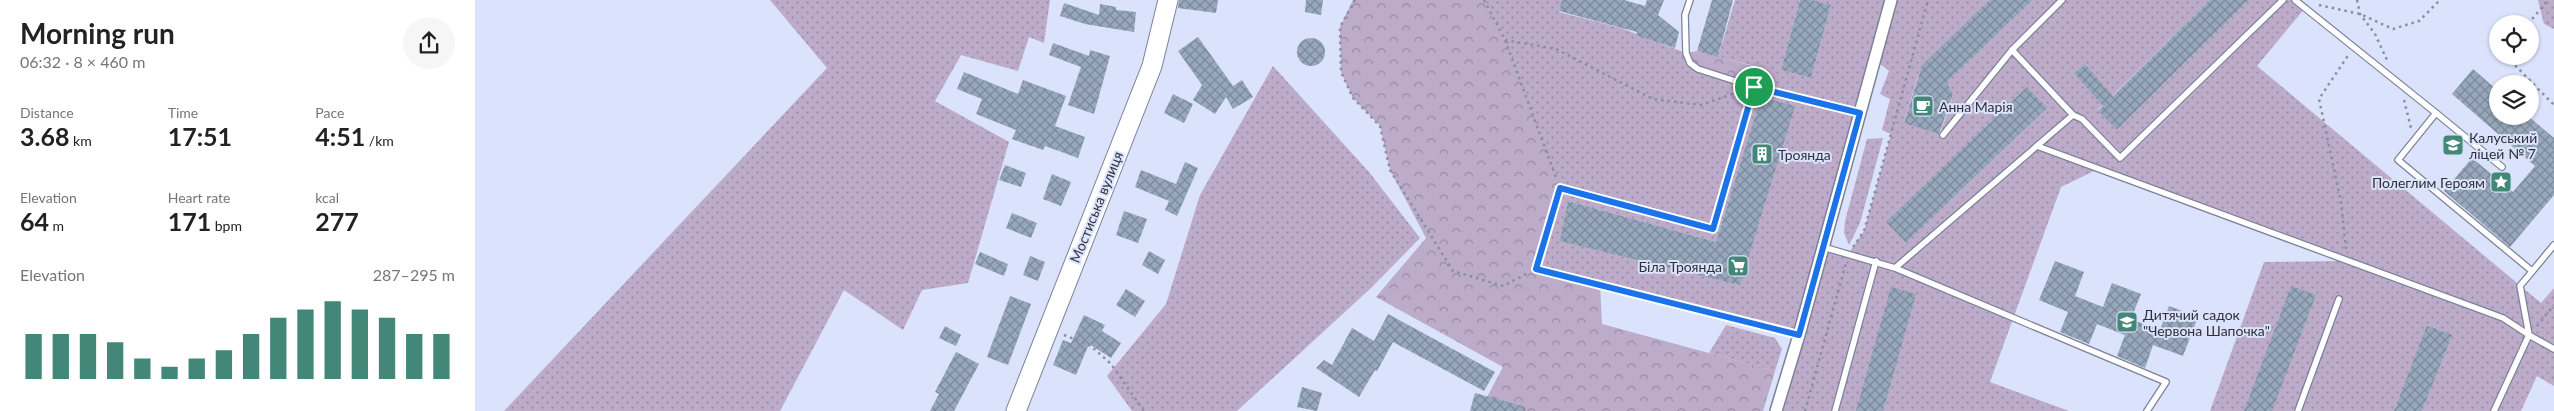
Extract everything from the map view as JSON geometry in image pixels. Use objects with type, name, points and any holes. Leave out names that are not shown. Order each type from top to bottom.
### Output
[{"type":"main road","name":"Мостиська вулиця","points":[[1016,411],[1152,66],[1167,0]]},
{"type":"street","points":[[1776,411],[1799,335],[1891,0]]},
{"type":"lane","points":[[1690,0],[1685,14],[1686,53],[1690,63],[1699,69],[1754,87],[1860,113]]},
{"type":"lane","points":[[1943,135],[2012,50],[2062,0]]},
{"type":"lane","points":[[2012,50],[2073,115],[2082,119],[2120,158],[2283,0]]},
{"type":"lane","points":[[2295,0],[2502,167]]},
{"type":"lane","points":[[1754,87],[1713,229],[1560,188],[1536,269],[1799,335]]},
{"type":"lane","points":[[2436,113],[2398,160],[2532,271]]},
{"type":"lane","points":[[1895,268],[2073,115]]},
{"type":"lane","points":[[2037,146],[2503,318],[2554,349]]},
{"type":"lane","points":[[2495,411],[2529,335],[2520,286],[2554,245]]},
{"type":"lane","points":[[1823,248],[1849,253],[1895,268],[2166,382],[2147,411]]},
{"type":"lane","points":[[1835,411],[1876,261]]},
{"type":"lane","points":[[2298,411],[2339,299]]},
{"type":"path","points":[[1355,0],[1340,27],[1341,72],[1353,98],[1380,126],[1389,170],[1453,271],[1503,286],[1536,269]]},
{"type":"path","points":[[1485,0],[1505,40],[1560,188]]},
{"type":"path","points":[[1805,411],[1849,253],[1864,231],[1928,0]]},
{"type":"path","points":[[2310,3],[2360,14],[2393,29],[2419,21],[2439,0]]},
{"type":"path","points":[[2536,15],[2548,0]]},
{"type":"path","points":[[1505,40],[1556,49],[1653,99],[1701,105],[1754,87]]},
{"type":"path","points":[[2347,260],[2341,202],[2319,99],[2353,48]]},
{"type":"path","points":[[2515,65],[2554,105]]},
{"type":"path","points":[[2529,335],[2554,305]]},
{"type":"path","points":[[1048,328],[1091,346],[1111,364],[1145,411]]},
{"type":"green space","points":[[770,0],[1050,0],[1044,43],[1029,37],[1018,71],[961,55],[935,101],[1009,142],[968,283],[922,290],[903,330],[844,290],[780,411],[504,411],[827,68]]},
{"type":"green space","points":[[1353,0],[1484,0],[1505,40],[1560,188],[1536,269],[1600,285],[1602,324],[1775,371],[1763,411],[1507,411],[1487,397],[1503,367],[1376,297],[1426,238],[1390,170],[1380,126],[1353,98],[1341,72],[1340,27]]},
{"type":"green space","points":[[1484,0],[1562,0],[1559,12],[1621,28],[1686,53],[1754,87],[1763,68],[1718,57],[1735,0],[1800,0],[1781,70],[1811,78],[1831,5],[1813,0],[1990,0],[1919,73],[1904,122],[1940,134],[1953,96],[1947,82],[2033,0],[2210,0],[2098,110],[2117,130],[2249,0],[2295,0],[2305,8],[2257,66],[2541,303],[2554,288],[2554,386],[2537,376],[2521,411],[2422,411],[2451,335],[2428,325],[2394,411],[2210,411],[2264,262],[2345,261],[2098,169],[2061,187],[1990,382],[2069,411],[1775,411],[1798,335],[1536,269],[1505,40]],"holes":[[[1875,60],[1889,71],[1880,94],[1890,99],[1882,130],[1891,134],[1864,231],[1849,253],[1823,247]],[[2085,64],[2108,91],[2074,73]],[[1761,98],[1794,107],[1740,284],[1561,241],[1568,201],[1716,242]],[[2047,108],[1906,243],[1887,222]]]},
{"type":"green space","points":[[2538,0],[2554,0],[2554,29],[2544,24]]},
{"type":"green space","points":[[1697,51],[1763,69],[1754,87],[1695,68],[1686,53]]},
{"type":"green space","points":[[1273,66],[1369,172],[1420,238],[1371,288],[1237,411],[1132,411],[1107,376],[1166,304],[1200,195]]},
{"type":"green space","points":[[1883,138],[1860,223],[1849,245],[1844,233],[1845,221],[1867,139]]},
{"type":"green space","points":[[1726,325],[1775,338],[1782,349],[1775,371],[1709,353]]},
{"type":"building","points":[[1179,0],[1218,0],[1216,13],[1178,8]]},
{"type":"building","points":[[1306,0],[1323,0],[1321,15],[1305,12]]},
{"type":"building","points":[[1562,0],[1624,0],[1645,6],[1647,0],[1664,0],[1658,15],[1679,32],[1675,48],[1636,35],[1637,32],[1559,11]]},
{"type":"building","points":[[1712,0],[1733,0],[1718,57],[1697,51]]},
{"type":"building","points":[[1800,0],[1813,0],[1831,5],[1811,78],[1781,70]]},
{"type":"building","points":[[1990,0],[2033,0],[1947,82],[1953,95],[1939,134],[1904,123],[1922,65]]},
{"type":"building","points":[[2210,0],[2249,0],[2117,130],[2098,111],[2103,106],[2074,73],[2085,64],[2113,96]]},
{"type":"building","points":[[1064,3],[1099,15],[1100,4],[1116,7],[1116,10],[1136,12],[1134,32],[1085,24],[1060,16]]},
{"type":"building","points":[[1198,37],[1233,86],[1242,80],[1253,97],[1233,109],[1226,97],[1215,114],[1193,100],[1202,85],[1178,51]]},
{"type":"building","points":[[1311,38],[1321,42],[1325,52],[1321,62],[1311,66],[1301,62],[1297,52],[1301,42]]},
{"type":"building","points":[[1053,43],[1089,56],[1090,50],[1110,56],[1094,114],[1068,105],[1081,67],[1049,55]]},
{"type":"building","points":[[2473,69],[2489,83],[2489,125],[2539,125],[2554,138],[2554,195],[2510,247],[2444,191],[2472,158],[2513,192],[2535,166],[2452,94]]},
{"type":"building","points":[[964,72],[1018,94],[1023,80],[1066,96],[1055,126],[1085,137],[1078,158],[1045,146],[1043,150],[1012,139],[1016,130],[976,114],[982,99],[957,89]]},
{"type":"building","points":[[2027,87],[2047,108],[1906,243],[1886,222]]},
{"type":"building","points":[[1173,94],[1193,104],[1184,123],[1164,113]]},
{"type":"building","name":"Троянда","points":[[1761,97],[1795,106],[1740,285],[1560,241],[1568,201],[1716,242]]},
{"type":"building","points":[[1185,162],[1198,168],[1177,216],[1165,210],[1169,201],[1135,187],[1141,170],[1176,184]]},
{"type":"building","points":[[1005,165],[1026,173],[1021,187],[999,180]]},
{"type":"building","points":[[1052,174],[1071,182],[1061,206],[1043,199]]},
{"type":"building","points":[[1124,211],[1147,219],[1138,243],[1116,235]]},
{"type":"building","points":[[1012,213],[1037,223],[1031,238],[1006,228]]},
{"type":"building","points":[[1149,251],[1165,260],[1158,274],[1142,265]]},
{"type":"building","points":[[980,252],[1008,264],[1004,276],[975,264]]},
{"type":"building","points":[[1030,256],[1045,262],[1038,281],[1023,275]]},
{"type":"building","points":[[2055,261],[2084,272],[2075,296],[2103,307],[2112,283],[2141,294],[2131,319],[2160,330],[2169,306],[2198,317],[2183,356],[2153,345],[2145,368],[2117,356],[2125,335],[2097,324],[2089,344],[2060,332],[2068,312],[2039,300]]},
{"type":"building","points":[[2291,286],[2316,295],[2272,411],[2244,411]]},
{"type":"building","points":[[1891,287],[1916,294],[1883,411],[1856,411]]},
{"type":"building","points":[[1126,289],[1145,301],[1135,317],[1116,305]]},
{"type":"building","points":[[1010,296],[1031,304],[1008,365],[987,357]]},
{"type":"building","points":[[1388,314],[1495,372],[1484,391],[1393,342],[1377,371],[1375,370],[1359,397],[1316,368],[1324,360],[1332,365],[1352,328],[1374,341]]},
{"type":"building","points":[[1084,315],[1105,325],[1102,331],[1121,343],[1111,358],[1089,344],[1076,375],[1053,365],[1063,340],[1071,343]]},
{"type":"building","points":[[2427,325],[2452,335],[2422,411],[2394,411]]},
{"type":"building","points":[[945,326],[961,335],[956,346],[939,338]]},
{"type":"building","points":[[956,352],[979,364],[954,411],[930,411],[939,394],[935,392]]},
{"type":"building","points":[[1302,387],[1322,393],[1317,411],[1297,407]]},
{"type":"building","points":[[1475,393],[1526,407],[1525,411],[1470,411]]},
{"type":"place","name":"Анна Марія","points":[[1923,106]]},
{"type":"place","name":"Калуський ліцей № 7","points":[[2453,145]]},
{"type":"place","name":"Троянда","points":[[1762,154]]},
{"type":"place","name":"Полеглим Героям","points":[[2501,182]]},
{"type":"place","name":"Біла Троянда","points":[[1738,266]]},
{"type":"place","name":"Дитячий садок \"Червона Шапочка\"","points":[[2127,322]]},
{"type":"route","points":[[1754,87],[1860,113],[1799,335],[1536,269],[1560,188],[1713,229],[1754,87]]}]
